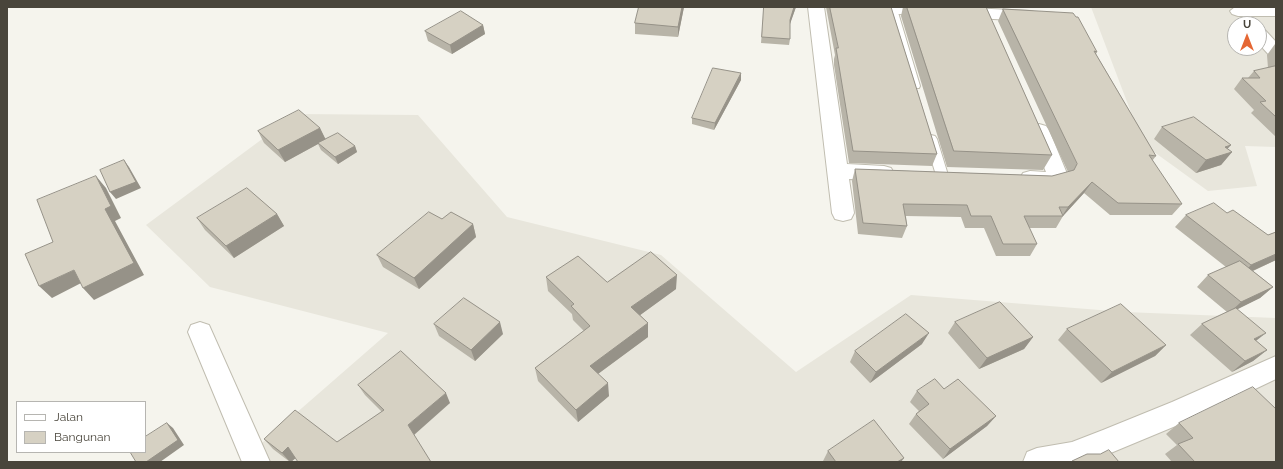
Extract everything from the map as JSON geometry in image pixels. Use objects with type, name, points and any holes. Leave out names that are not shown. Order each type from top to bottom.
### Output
[{"type":"street","points":[[816,7],[843,213]]},
{"type":"street","points":[[861,7],[1045,17]]},
{"type":"street","points":[[1236,9],[1276,11]]},
{"type":"street","points":[[986,14],[996,35]]},
{"type":"street","points":[[1267,42],[1276,52]]},
{"type":"street","points":[[1014,178],[1045,179],[1058,176],[1032,114]]},
{"type":"street","points":[[837,171],[904,174]]},
{"type":"street","points":[[200,332],[256,462]]},
{"type":"street","points":[[1037,462],[1072,456],[1181,411],[1276,367]]},
{"type":"lane","points":[[892,9],[919,99]]},
{"type":"lane","points":[[928,130],[942,175]]},
{"type":"shaded area","points":[[1091,7],[1276,7],[1276,147],[1245,146],[1257,186],[1208,191],[1143,144]]},
{"type":"shaded area","points":[[296,114],[418,115],[507,217],[661,255],[796,372],[911,295],[1125,312],[1276,318],[1276,462],[240,462],[388,333],[210,287],[146,225]]},
{"type":"building","points":[[639,7],[682,7],[678,27],[635,23]]},
{"type":"building","points":[[764,7],[794,7],[790,20],[790,39],[762,37]]},
{"type":"building","points":[[830,7],[891,7],[937,154],[853,151],[836,48],[838,48]]},
{"type":"building","points":[[907,7],[986,7],[1052,155],[954,151]]},
{"type":"building","points":[[1003,9],[1073,13],[1076,17],[1078,17],[1097,52],[1094,51],[1156,156],[1149,155],[1182,204],[1118,203],[1092,182],[1068,207],[1059,207],[1063,216],[1024,216],[1037,244],[1003,244],[991,216],[971,216],[967,205],[903,204],[907,226],[863,223],[855,169],[1052,176],[1074,170],[1077,164]]},
{"type":"building","points":[[461,11],[483,25],[450,45],[425,31]]},
{"type":"building","points":[[1276,66],[1276,117],[1260,102],[1266,101],[1242,78],[1260,78],[1254,71]]},
{"type":"building","points":[[713,68],[741,73],[715,123],[692,118]]},
{"type":"building","points":[[299,110],[320,128],[278,150],[258,131]]},
{"type":"building","points":[[1194,117],[1231,145],[1225,147],[1232,152],[1206,160],[1162,127]]},
{"type":"building","points":[[338,133],[355,146],[335,157],[318,143]]},
{"type":"building","points":[[124,160],[136,182],[110,192],[100,170]]},
{"type":"building","points":[[96,176],[111,206],[105,209],[134,263],[83,288],[74,270],[39,286],[25,254],[53,242],[37,200]]},
{"type":"building","points":[[247,188],[277,214],[226,246],[197,218]]},
{"type":"building","points":[[1214,203],[1227,213],[1233,210],[1268,235],[1276,232],[1276,254],[1251,265],[1186,215]]},
{"type":"building","points":[[429,212],[442,219],[451,212],[473,224],[414,278],[377,255]]},
{"type":"building","points":[[651,252],[677,275],[631,307],[648,323],[590,366],[608,383],[576,410],[535,368],[590,326],[571,306],[574,304],[546,277],[578,256],[607,282]]},
{"type":"building","points":[[1240,261],[1273,287],[1241,302],[1208,275]]},
{"type":"building","points":[[464,298],[500,322],[471,350],[434,324]]},
{"type":"building","points":[[1000,302],[1033,337],[987,358],[955,322]]},
{"type":"building","points":[[1121,304],[1166,345],[1112,372],[1067,329]]},
{"type":"building","points":[[1236,308],[1266,333],[1254,339],[1267,350],[1245,361],[1202,324]]},
{"type":"building","points":[[906,314],[929,333],[876,372],[855,351]]},
{"type":"building","points":[[401,351],[446,393],[408,425],[431,462],[298,462],[288,447],[282,453],[264,439],[295,410],[337,442],[384,410],[358,385]]},
{"type":"building","points":[[935,379],[944,389],[958,379],[996,416],[950,449],[916,414],[929,404],[917,391]]},
{"type":"building","points":[[1253,387],[1276,409],[1276,462],[1195,462],[1178,444],[1193,438],[1179,423]]},
{"type":"building","points":[[874,420],[904,458],[897,462],[836,462],[828,451]]},
{"type":"building","points":[[167,423],[178,440],[146,462],[136,462],[131,453],[146,453],[146,436]]},
{"type":"building","points":[[1109,450],[1119,462],[1072,461],[1087,454],[1100,454]]}]
